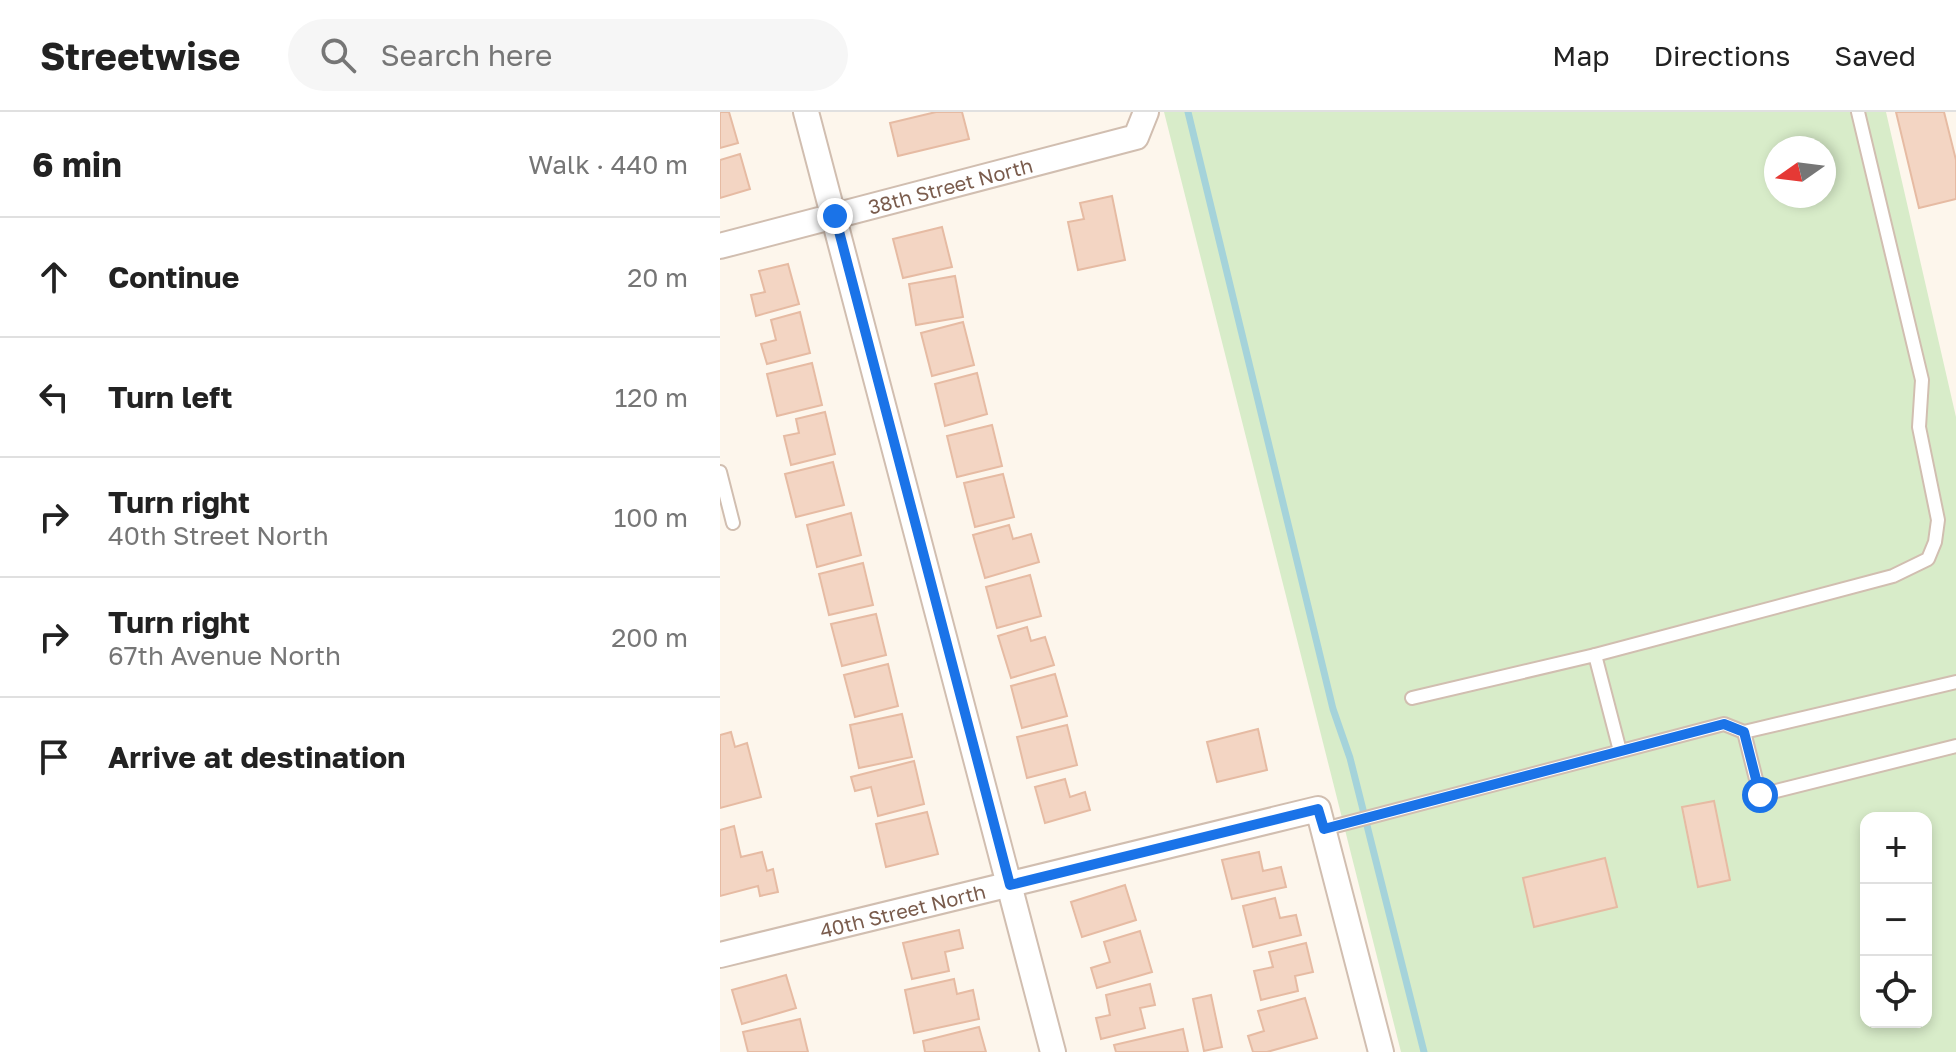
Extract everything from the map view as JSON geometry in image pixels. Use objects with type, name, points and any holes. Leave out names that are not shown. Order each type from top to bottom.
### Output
[{"type":"street","points":[[806,112],[1053,1052]]},
{"type":"street","name":"38th Street North","points":[[720,246],[1136,137],[1146,112]]},
{"type":"street","points":[[1321,819],[1381,1052]]},
{"type":"street","name":"40th Street North","points":[[720,955],[1010,885],[1321,819]]},
{"type":"lane","points":[[1412,698],[1595,655],[1893,576],[1928,559],[1935,542],[1938,520],[1919,427],[1922,380],[1858,112]]},
{"type":"lane","points":[[720,472],[733,523]]},
{"type":"lane","points":[[1595,655],[1620,751]]},
{"type":"lane","points":[[1321,819],[1395,810],[1724,724],[1744,732],[1956,682]]},
{"type":"lane","points":[[1744,732],[1760,795],[1956,746]]},
{"type":"green space","points":[[1164,112],[1886,112],[1956,417],[1956,1052],[1401,1052]]},
{"type":"building","points":[[720,112],[729,112],[738,143],[720,148]]},
{"type":"building","points":[[936,112],[962,112],[969,139],[898,156],[890,123]]},
{"type":"building","points":[[1896,112],[1944,112],[1956,160],[1956,199],[1919,208]]},
{"type":"building","points":[[740,154],[750,189],[720,198],[720,160]]},
{"type":"building","points":[[1112,196],[1125,260],[1078,270],[1068,222],[1084,219],[1080,203]]},
{"type":"building","points":[[942,227],[952,267],[903,278],[893,239]]},
{"type":"building","points":[[788,264],[799,304],[756,316],[751,295],[765,292],[759,271]]},
{"type":"building","points":[[955,276],[963,317],[916,325],[909,284]]},
{"type":"building","points":[[800,312],[810,353],[767,364],[761,344],[776,340],[771,320]]},
{"type":"building","points":[[963,322],[974,365],[932,376],[921,333]]},
{"type":"building","points":[[812,363],[822,405],[777,416],[767,374]]},
{"type":"building","points":[[977,373],[987,414],[945,426],[935,384]]},
{"type":"building","points":[[825,412],[835,454],[791,465],[784,436],[799,433],[796,419]]},
{"type":"building","points":[[992,425],[1002,466],[957,477],[947,436]]},
{"type":"building","points":[[833,462],[844,505],[796,517],[785,474]]},
{"type":"building","points":[[1003,474],[1014,517],[975,527],[964,483]]},
{"type":"building","points":[[851,513],[861,555],[817,567],[807,525]]},
{"type":"building","points":[[1009,525],[1013,539],[1031,534],[1039,562],[985,578],[973,535]]},
{"type":"building","points":[[863,563],[873,605],[829,615],[819,574]]},
{"type":"building","points":[[1030,575],[1041,616],[997,628],[986,587]]},
{"type":"building","points":[[876,614],[886,655],[842,666],[831,624]]},
{"type":"building","points":[[1027,627],[1031,641],[1045,637],[1054,665],[1011,678],[998,636]]},
{"type":"building","points":[[888,664],[898,706],[855,717],[844,675]]},
{"type":"building","points":[[1055,674],[1067,716],[1022,728],[1011,686]]},
{"type":"building","points":[[902,714],[912,757],[859,768],[850,725]]},
{"type":"building","points":[[1067,725],[1077,765],[1027,778],[1017,737]]},
{"type":"building","points":[[1258,729],[1267,770],[1217,782],[1207,742]]},
{"type":"building","points":[[731,732],[735,747],[747,743],[761,797],[720,808],[720,735]]},
{"type":"building","points":[[914,761],[924,804],[878,816],[871,787],[855,791],[851,777]]},
{"type":"building","points":[[1065,779],[1070,797],[1085,792],[1090,810],[1045,823],[1035,787]]},
{"type":"building","points":[[1714,801],[1730,880],[1698,887],[1682,807]]},
{"type":"building","points":[[927,812],[938,854],[886,867],[876,824]]},
{"type":"building","points":[[734,826],[741,857],[762,852],[767,871],[773,869],[778,892],[760,896],[758,886],[720,896],[720,830]]},
{"type":"building","points":[[1259,852],[1263,871],[1281,867],[1286,887],[1232,899],[1222,860]]},
{"type":"building","points":[[1605,858],[1617,907],[1534,927],[1523,878]]},
{"type":"building","points":[[1125,885],[1136,920],[1082,937],[1071,902]]},
{"type":"building","points":[[1275,898],[1280,918],[1296,915],[1301,935],[1253,947],[1243,906]]},
{"type":"building","points":[[959,930],[963,948],[945,952],[949,971],[912,979],[903,943]]},
{"type":"building","points":[[1140,931],[1152,972],[1097,988],[1091,968],[1110,962],[1104,942]]},
{"type":"building","points":[[1306,943],[1313,972],[1295,976],[1298,991],[1261,1000],[1254,971],[1273,967],[1269,952]]},
{"type":"building","points":[[786,975],[796,1008],[742,1024],[732,990]]},
{"type":"building","points":[[954,979],[957,994],[973,990],[979,1019],[914,1033],[905,990]]},
{"type":"building","points":[[1150,984],[1155,1005],[1140,1008],[1145,1028],[1101,1039],[1096,1018],[1110,1015],[1106,995]]},
{"type":"building","points":[[1211,995],[1222,1047],[1204,1051],[1193,999]]},
{"type":"building","points":[[1305,998],[1317,1038],[1267,1052],[1253,1052],[1248,1036],[1264,1031],[1258,1011]]},
{"type":"building","points":[[800,1019],[808,1052],[748,1052],[743,1032]]},
{"type":"building","points":[[979,1027],[986,1052],[925,1052],[923,1041]]},
{"type":"building","points":[[1183,1029],[1188,1052],[1116,1052],[1114,1045]]},
{"type":"waterway","points":[[1188,112],[1333,709],[1350,758],[1424,1052]]},
{"type":"route","points":[[835,216],[1010,885],[1318,809],[1324,829],[1724,724],[1744,732],[1760,795]]}]
